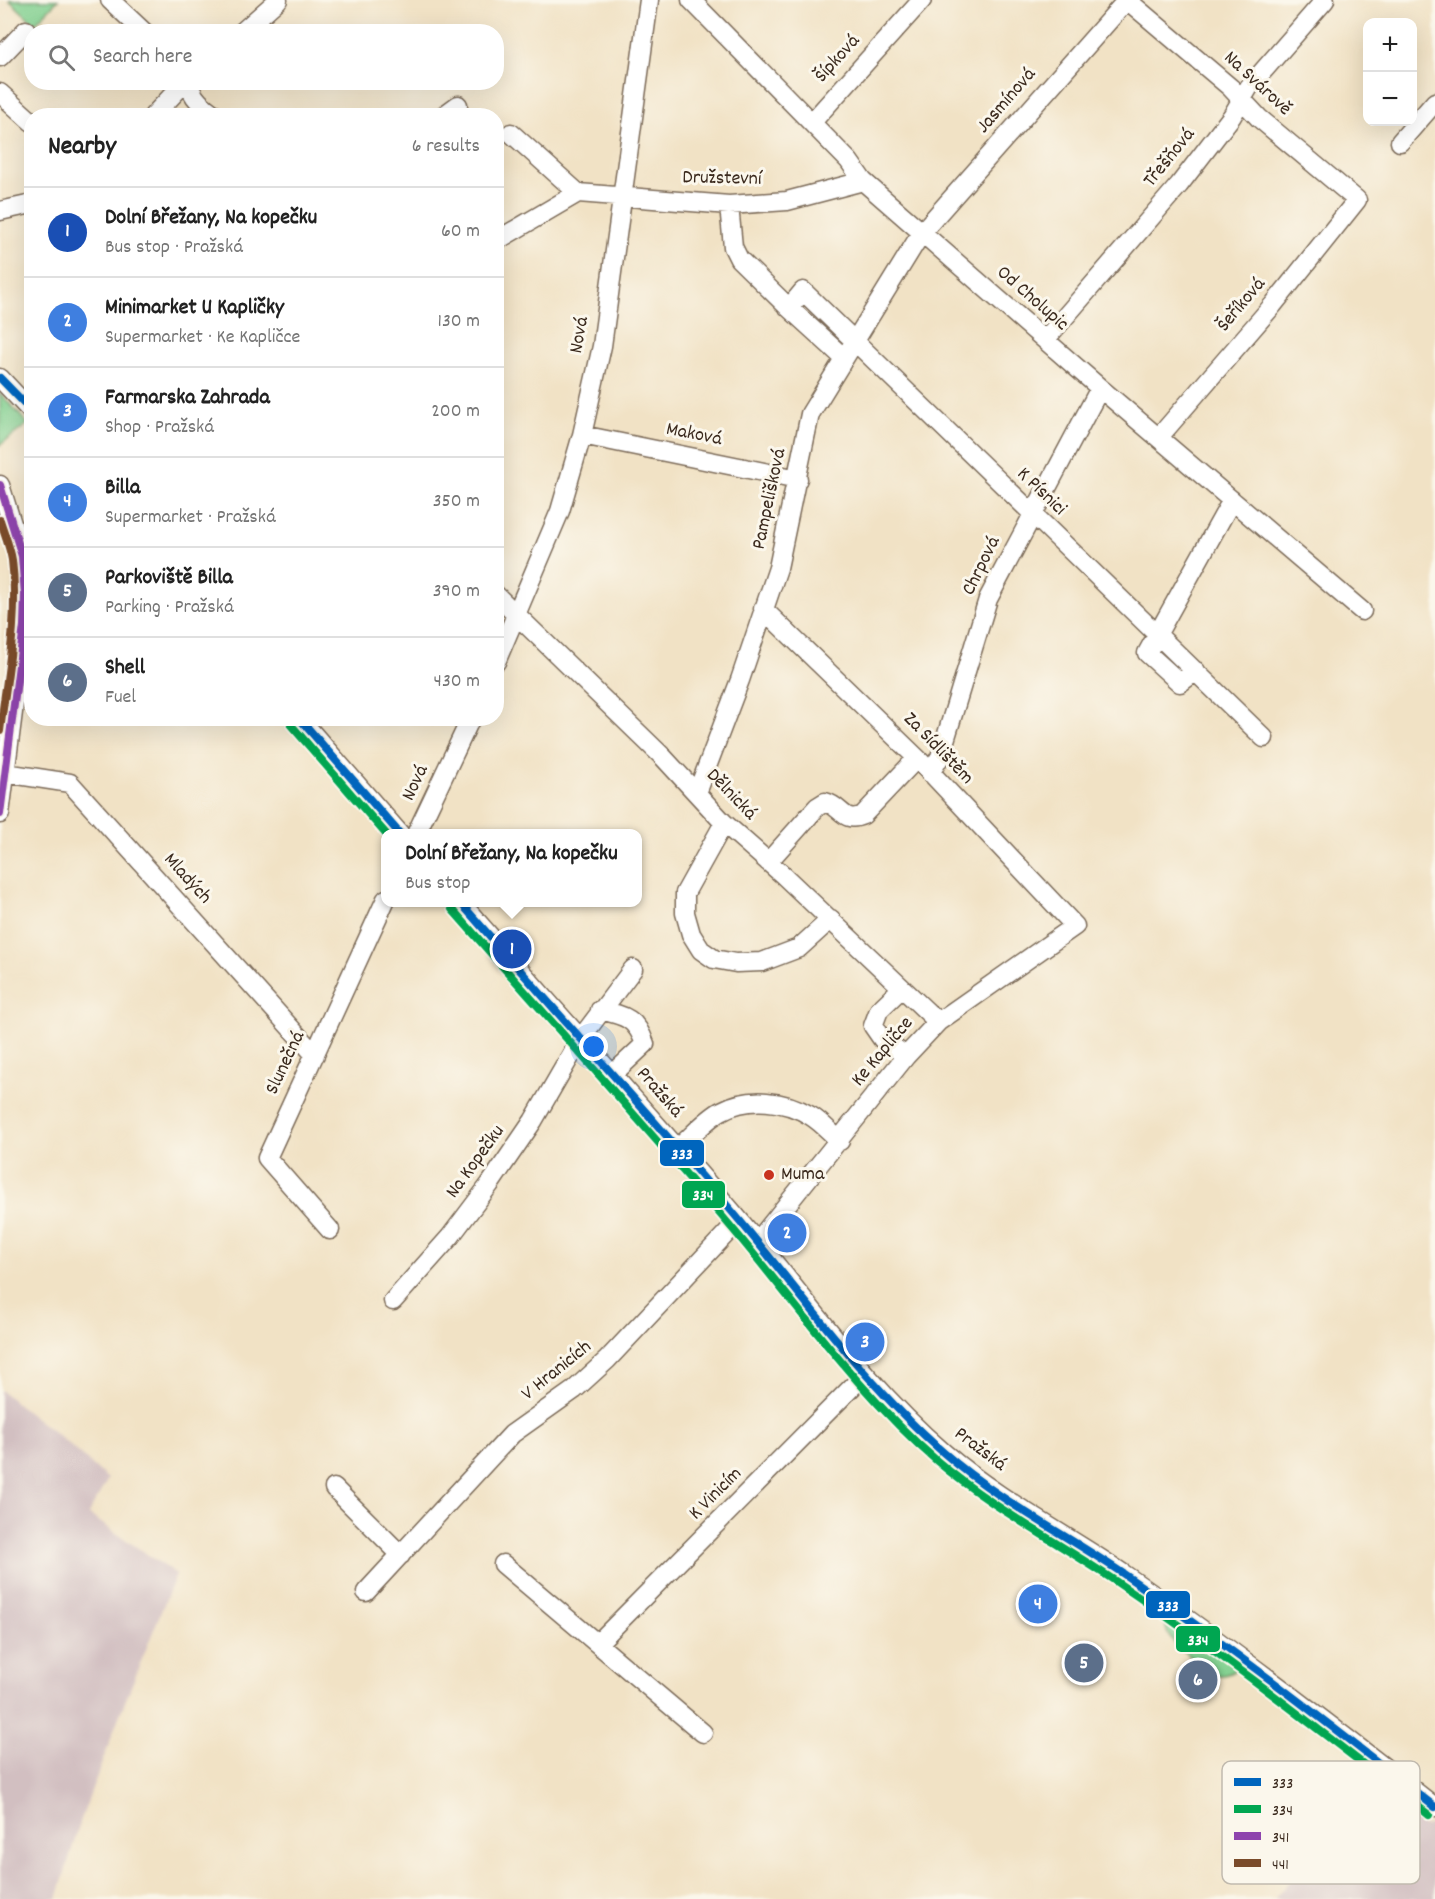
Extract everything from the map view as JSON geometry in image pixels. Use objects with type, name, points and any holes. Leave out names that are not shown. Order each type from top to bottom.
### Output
[{"type":"street","points":[[110,0],[136,24]]},
{"type":"street","points":[[251,24],[278,0]]},
{"type":"street","name":"Nová","points":[[504,644],[560,511],[582,435],[602,346],[649,0]]},
{"type":"street","name":"Od Cholupic","points":[[692,0],[849,161],[863,181],[1100,388],[1362,611]]},
{"type":"street","name":"Šípková","points":[[812,122],[922,0]]},
{"type":"street","name":"Na Svárově","points":[[1127,0],[1231,88],[1258,118],[1357,200]]},
{"type":"street","name":"Jasmínová","points":[[922,232],[1127,0]]},
{"type":"street","name":"Třešňová","points":[[1045,340],[1179,185],[1242,101],[1248,87],[1325,0]]},
{"type":"street","points":[[0,57],[24,32]]},
{"type":"street","points":[[161,108],[179,90]]},
{"type":"street","points":[[190,90],[207,108]]},
{"type":"street","points":[[0,93],[24,115]]},
{"type":"street","points":[[1400,142],[1435,102]]},
{"type":"street","points":[[454,108],[458,105]]},
{"type":"street","points":[[504,236],[578,193],[511,133]]},
{"type":"street","name":"Družstevní","points":[[578,193],[729,205],[787,201],[863,181]]},
{"type":"street","name":"Šeříková","points":[[1159,437],[1273,305],[1357,200]]},
{"type":"street","points":[[729,205],[734,247],[739,259],[844,358]]},
{"type":"street","points":[[0,210],[24,206]]},
{"type":"street","name":"Pampelišková","points":[[697,793],[740,680],[762,609],[778,568],[810,414],[922,232]]},
{"type":"street","name":"K Písnici","points":[[789,308],[803,291],[1264,738]]},
{"type":"street","points":[[0,378],[24,404]]},
{"type":"street","name":"Chrpová","points":[[930,773],[940,756],[988,599],[1100,388]]},
{"type":"street","name":"Maková","points":[[582,435],[798,479]]},
{"type":"street","points":[[0,485],[22,556],[24,583]]},
{"type":"street","points":[[1156,635],[1233,500]]},
{"type":"street","name":"Dělnická","points":[[504,603],[663,757],[724,823],[831,919],[938,1022]]},
{"type":"street","name":"Za Sídlištěm","points":[[762,609],[917,758],[1075,926]]},
{"type":"street","points":[[0,814],[5,773],[24,683]]},
{"type":"street","points":[[306,726],[396,829]]},
{"type":"street","name":"Nová","points":[[419,829],[467,726]]},
{"type":"street","points":[[768,862],[817,807],[825,802],[832,804],[848,818],[855,819],[862,815],[917,758]]},
{"type":"street","name":"Mladých","points":[[5,773],[70,783],[315,1054]]},
{"type":"street","points":[[724,823],[685,893],[686,913],[691,934],[701,950],[714,959],[736,963],[762,962],[799,948],[831,919]]},
{"type":"street","name":"Slunečná","points":[[330,1230],[267,1158],[382,907]]},
{"type":"street","name":"Pražská","points":[[464,907],[678,1148],[758,1242],[864,1375],[909,1421],[946,1455],[993,1489],[1119,1571],[1257,1669],[1376,1761]]},
{"type":"street","name":"Ke Kapličce","points":[[758,1242],[906,1056],[938,1022],[1075,926]]},
{"type":"street","name":"Na Kopečku","points":[[393,1301],[450,1237],[489,1184],[533,1121],[581,1038],[633,969]]},
{"type":"street","points":[[902,988],[879,1010],[873,1026],[882,1039],[906,1056]]},
{"type":"street","points":[[600,1010],[624,1016],[639,1026],[645,1044],[613,1074]]},
{"type":"street","points":[[678,1148],[721,1112],[762,1101],[797,1108],[813,1117],[840,1141]]},
{"type":"street","name":"V Hranicích","points":[[366,1592],[512,1434],[574,1389],[607,1360],[739,1220]]},
{"type":"street","name":"K Vinicím","points":[[598,1643],[864,1375]]},
{"type":"street","points":[[334,1488],[400,1555]]},
{"type":"street","points":[[503,1564],[703,1732]]},
{"type":"street","name":"Pražská","points":[[1420,1795],[1435,1807]]},
{"type":"shaded area","points":[[0,1390],[66,1442],[108,1479],[88,1514],[176,1574],[80,1822],[57,1899],[0,1899]]},
{"type":"shaded area","points":[[1435,1822],[1433,1855],[1435,1856],[1435,1899],[1274,1899],[1287,1884],[1420,1884],[1420,1823],[1425,1827]]},
{"type":"green space","points":[[9,0],[58,0],[35,24]]},
{"type":"green space","points":[[0,393],[24,420],[24,427],[0,445]]},
{"type":"green space","points":[[1167,1615],[1239,1667],[1224,1675],[1208,1670],[1174,1643],[1166,1630]]},
{"type":"transit line","name":"333","points":[[0,378],[24,403]]},
{"type":"transit line","name":"341","points":[[0,485],[22,556],[24,582]]},
{"type":"transit line","name":"441","points":[[0,520],[12,560],[14,581],[11,646],[0,731]]},
{"type":"transit line","name":"341","points":[[0,814],[24,626]]},
{"type":"transit line","name":"334","points":[[292,726],[382,829]]},
{"type":"transit line","name":"333","points":[[306,726],[396,829]]},
{"type":"transit line","name":"333","points":[[464,907],[706,1181],[863,1371],[916,1427],[965,1471],[1167,1604],[1376,1761]]},
{"type":"transit line","name":"334","points":[[452,909],[698,1188],[830,1349],[908,1435],[981,1495],[1161,1612],[1359,1761]]},
{"type":"transit line","name":"333","points":[[1420,1795],[1435,1807]]},
{"type":"transit line","name":"334","points":[[1420,1808],[1429,1815]]},
{"type":"place","name":"Dolní Břežany, Na kopečku","points":[[512,949]]},
{"type":"place","name":"Muma","points":[[769,1175]]},
{"type":"place","name":"Minimarket U Kapličky","points":[[787,1233]]},
{"type":"place","name":"Farmarska Zahrada","points":[[865,1342]]},
{"type":"place","name":"Billa","points":[[1038,1604]]},
{"type":"place","name":"Parkoviště Billa","points":[[1084,1663]]},
{"type":"place","name":"Shell","points":[[1198,1680]]}]
